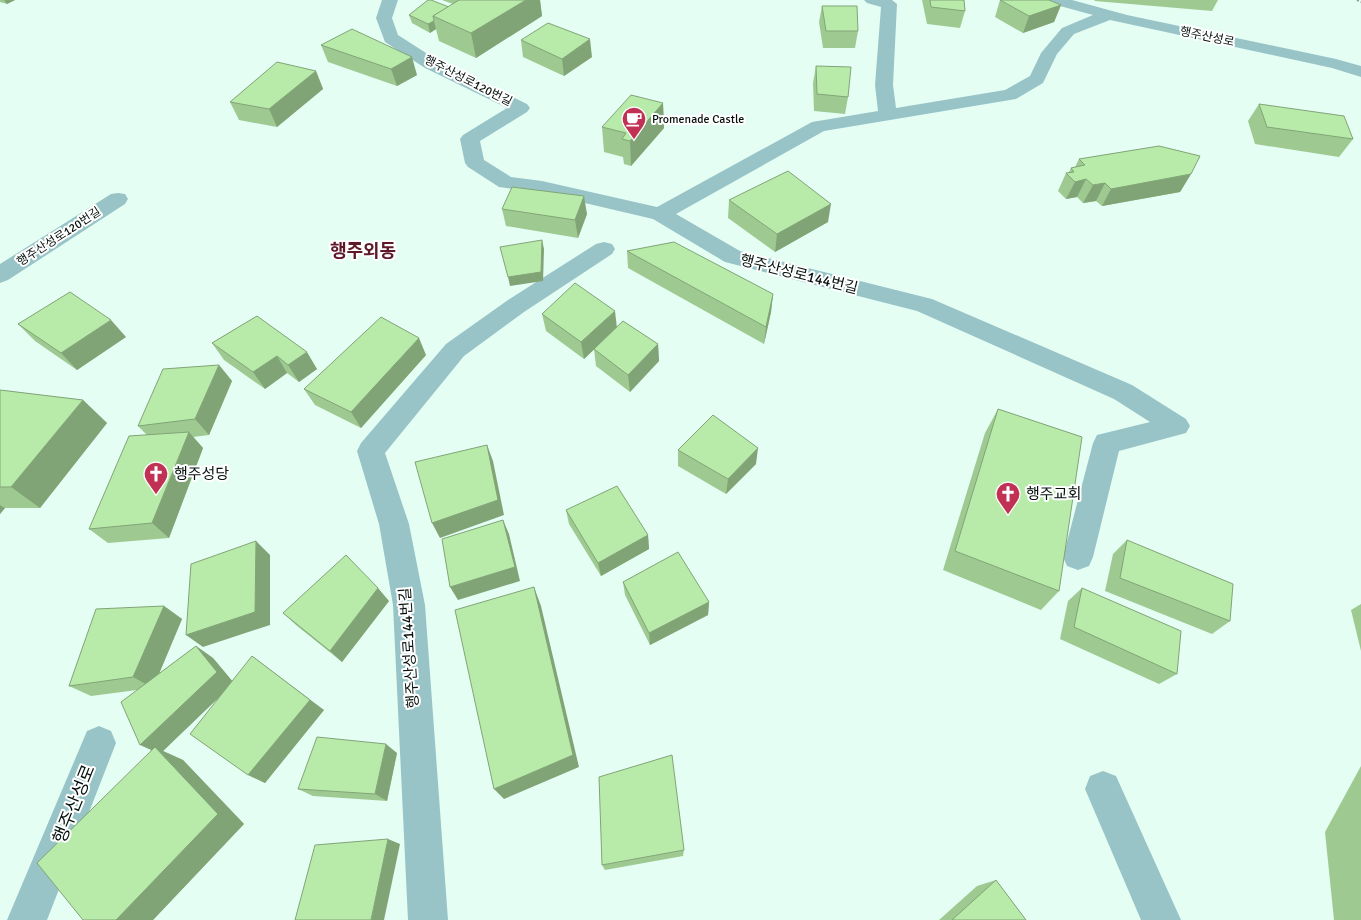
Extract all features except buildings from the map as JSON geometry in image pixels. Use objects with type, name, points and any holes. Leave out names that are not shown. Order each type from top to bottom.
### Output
[{"type":"street","name":"행주산성로120번길","points":[[390,0],[384,18],[391,38],[431,64],[521,108],[470,139],[475,162],[506,183],[542,186],[660,214]]},
{"type":"street","points":[[872,0],[889,4],[884,85],[888,113]]},
{"type":"street","name":"행주산성로","points":[[1054,0],[1108,15],[1336,64],[1361,72]]},
{"type":"street","points":[[660,214],[819,126],[888,113],[1010,95],[1037,79],[1049,53],[1068,31],[1108,15]]},
{"type":"street","name":"행주산성로120번길","points":[[0,275],[118,198]]},
{"type":"street","name":"행주산성로144번길","points":[[660,214],[733,257],[924,305],[1123,392],[1177,426],[1107,443],[1078,557]]},
{"type":"street","name":"행주산성로144번길","points":[[428,920],[409,605],[394,524],[371,451],[455,350],[516,306],[604,249]]},
{"type":"street","name":"행주산성로","points":[[27,920],[99,743]]},
{"type":"street","points":[[1103,789],[1161,920]]},
{"type":"path","points":[[1357,0],[1361,2]]},
{"type":"place","name":"Promenade Castle","points":[[634,140]]},
{"type":"place","name":"행주성당","points":[[156,495]]},
{"type":"place","name":"행주교회","points":[[1008,515]]},
{"type":"district","name":"행주외동","points":[[363,251]]}]
